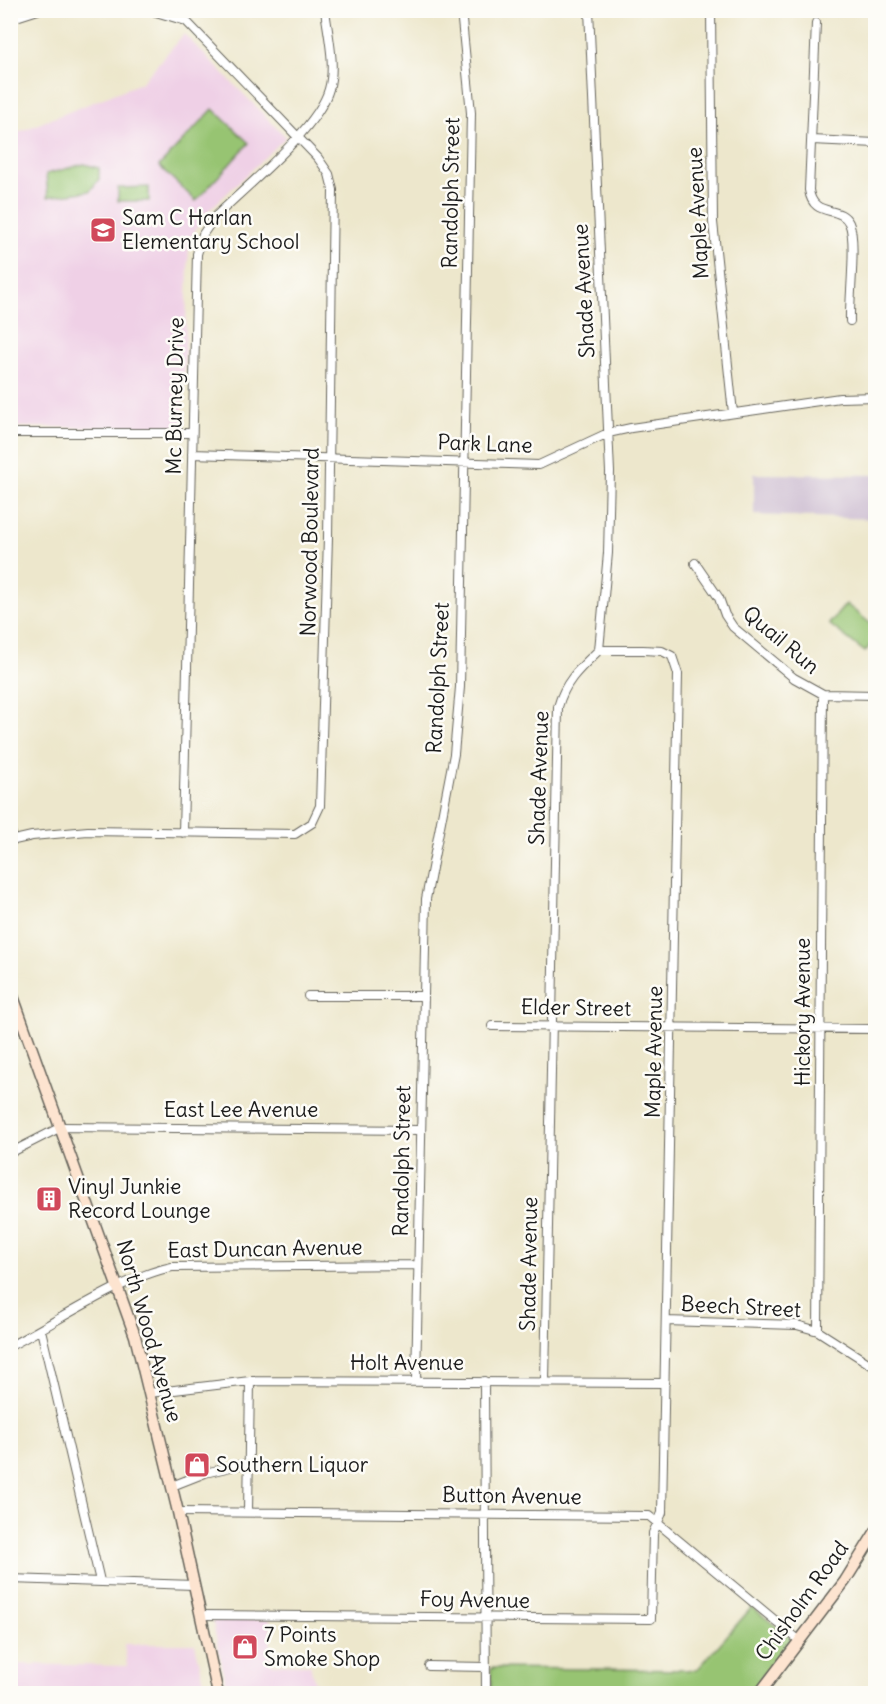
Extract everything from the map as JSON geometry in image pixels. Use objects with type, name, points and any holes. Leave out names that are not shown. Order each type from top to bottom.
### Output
[{"type":"main road","name":"North Wood Avenue","points":[[10,988],[118,1288],[149,1393],[218,1694]]},
{"type":"main road","name":"Chisholm Road","points":[[759,1694],[845,1581],[876,1531]]},
{"type":"street","points":[[10,20],[38,10]]},
{"type":"street","points":[[149,10],[186,21],[185,10]]},
{"type":"street","name":"Mc Burney Drive","points":[[183,833],[195,274],[203,234],[214,218],[297,137],[324,105],[330,86],[331,66],[325,10]]},
{"type":"street","name":"Randolph Street","points":[[416,1381],[422,996],[428,880],[456,744],[460,687],[465,461],[464,377],[471,113],[461,10]]},
{"type":"street","name":"Shade Avenue","points":[[545,1382],[558,707],[562,690],[571,677],[599,650],[609,533],[608,433],[589,10]]},
{"type":"street","name":"Maple Avenue","points":[[711,10],[712,222],[733,413]]},
{"type":"street","name":"Norwood Boulevard","points":[[12,840],[88,831],[295,834],[305,830],[317,815],[322,790],[330,458],[333,190],[329,174],[318,158],[186,21]]},
{"type":"street","points":[[816,23],[811,200],[817,206],[841,215],[851,227],[850,321]]},
{"type":"street","points":[[812,140],[876,143]]},
{"type":"street","name":"Park Lane","points":[[192,454],[539,465],[608,433],[840,398],[876,397]]},
{"type":"street","points":[[10,433],[192,434]]},
{"type":"street","name":"Quail Run","points":[[695,563],[719,598],[725,615],[734,627],[794,678],[823,694],[876,695]]},
{"type":"street","name":"Maple Avenue","points":[[599,650],[662,651],[672,656],[676,663],[673,1026],[662,1512],[658,1523]]},
{"type":"street","name":"Hickory Avenue","points":[[818,1331],[823,694]]},
{"type":"street","points":[[10,827],[12,840]]},
{"type":"street","points":[[308,996],[422,996]]},
{"type":"street","name":"Elder Street","points":[[492,1026],[876,1029]]},
{"type":"street","points":[[10,1153],[61,1127]]},
{"type":"street","name":"East Lee Avenue","points":[[61,1127],[420,1130]]},
{"type":"street","name":"East Duncan Avenue","points":[[10,1346],[153,1271],[181,1266],[417,1265]]},
{"type":"street","name":"Beech Street","points":[[666,1321],[783,1323],[818,1331],[876,1368]]},
{"type":"street","points":[[41,1330],[100,1581]]},
{"type":"street","points":[[248,1511],[250,1381]]},
{"type":"street","name":"Holt Avenue","points":[[149,1393],[250,1381],[665,1383]]},
{"type":"street","points":[[484,1382],[486,1694]]},
{"type":"street","points":[[172,1486],[205,1473],[248,1463]]},
{"type":"street","name":"Button Avenue","points":[[178,1512],[649,1516],[800,1641]]},
{"type":"street","name":"Foy Avenue","points":[[201,1615],[651,1619],[653,1533],[658,1523]]},
{"type":"street","points":[[10,1578],[194,1586]]},
{"type":"street","points":[[429,1666],[486,1667]]},
{"type":"shaded area","name":"Sam C Harlan Elementary School","points":[[184,34],[286,137],[202,217],[189,243],[182,428],[11,427],[11,135],[141,83]]},
{"type":"shaded area","points":[[754,474],[875,475],[875,519],[754,515]]},
{"type":"shaded area","points":[[212,1619],[270,1620],[271,1664],[310,1665],[318,1693],[228,1693]]},
{"type":"shaded area","points":[[124,1644],[195,1644],[207,1693],[11,1693],[11,1664],[127,1666]]},
{"type":"green space","points":[[213,109],[249,143],[196,201],[159,166]]},
{"type":"green space","points":[[84,164],[99,168],[99,179],[90,191],[48,197],[46,174]]},
{"type":"green space","points":[[149,187],[149,201],[118,201],[118,188]]},
{"type":"green space","points":[[846,604],[875,627],[875,639],[865,652],[829,624]]},
{"type":"green space","points":[[752,1607],[792,1639],[749,1693],[491,1693],[491,1668],[697,1670]]},
{"type":"place","name":"Sam C Harlan Elementary School","points":[[103,230]]},
{"type":"place","name":"Vinyl Junkie Record Lounge","points":[[49,1199]]},
{"type":"place","name":"Southern Liquor","points":[[197,1465]]},
{"type":"place","name":"7 Points Smoke Shop","points":[[245,1647]]}]
